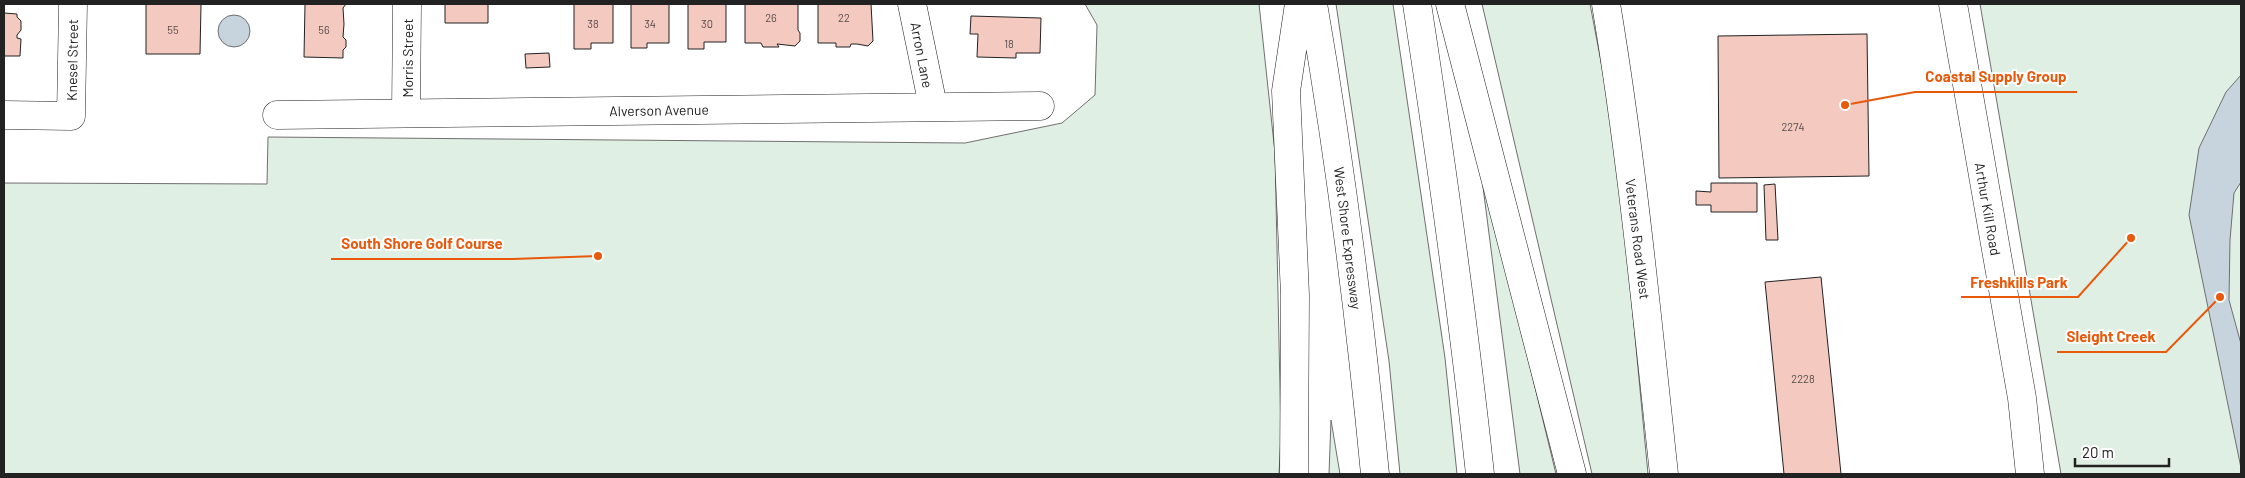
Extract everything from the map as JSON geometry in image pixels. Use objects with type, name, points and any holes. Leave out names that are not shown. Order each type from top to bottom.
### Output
[{"type":"main road","name":"Knesel Street","points":[[4,115],[71,116],[73,4]]},
{"type":"main road","name":"Morris Street","points":[[406,112],[407,4]]},
{"type":"main road","name":"Arron Lane","points":[[912,4],[933,106]]},
{"type":"main road","points":[[1294,474],[1295,295],[1286,91],[1299,4]]},
{"type":"main road","name":"West Shore Expressway","points":[[1313,4],[1334,127],[1368,398],[1375,474]]},
{"type":"main road","points":[[1417,4],[1435,122],[1480,474]]},
{"type":"main road","points":[[1450,4],[1572,474]]},
{"type":"main road","name":"Veterans Road West","points":[[1606,4],[1644,289],[1664,474]]},
{"type":"main road","name":"Arthur Kill Road","points":[[1953,4],[2022,398],[2030,474]]},
{"type":"main road","name":"Alverson Avenue","points":[[277,115],[1040,106]]},
{"type":"green space","points":[[1085,4],[1259,4],[1275,153],[1281,436],[1279,474],[4,474],[4,183],[267,184],[268,137],[965,143],[1062,123],[1095,95],[1097,25]]},
{"type":"green space","points":[[1336,4],[1393,4],[1445,358],[1457,474],[1400,474],[1389,361]]},
{"type":"green space","points":[[1482,4],[1590,4],[1617,146],[1648,474],[1592,474]]},
{"type":"green space","points":[[1980,4],[2241,4],[2241,474],[2061,474]]},
{"type":"green space","points":[[1479,156],[1556,474],[1520,474]]},
{"type":"green space","points":[[1331,420],[1340,474],[1329,474]]},
{"type":"shaded area","points":[[234,15],[246,19],[250,31],[246,43],[234,47],[222,43],[218,31],[222,19]]},
{"type":"shaded area","points":[[2241,75],[2241,182],[2234,193],[2230,240],[2229,300],[2241,344],[2241,468],[2189,215],[2199,148],[2226,92]]},
{"type":"building","points":[[146,4],[201,4],[200,54],[146,54]]},
{"type":"building","points":[[305,4],[346,4],[343,8],[343,37],[346,40],[346,47],[343,50],[343,58],[304,57]]},
{"type":"building","points":[[445,4],[488,4],[488,23],[445,23]]},
{"type":"building","points":[[574,4],[613,4],[613,43],[591,43],[591,49],[574,49]]},
{"type":"building","points":[[631,4],[669,4],[669,43],[647,43],[647,48],[631,48]]},
{"type":"building","points":[[688,4],[726,4],[726,42],[704,42],[704,49],[688,49]]},
{"type":"building","points":[[745,4],[798,4],[800,41],[795,46],[777,44],[779,47],[763,47],[761,43],[745,43]]},
{"type":"building","points":[[818,4],[871,4],[873,41],[868,46],[851,44],[850,47],[836,47],[836,43],[818,43]]},
{"type":"building","points":[[4,13],[17,14],[21,21],[21,30],[17,35],[17,38],[21,39],[20,56],[4,56]]},
{"type":"building","points":[[971,16],[1041,18],[1040,53],[1016,53],[1016,58],[977,57],[978,34],[970,34]]},
{"type":"building","points":[[1867,34],[1869,176],[1719,178],[1718,36]]},
{"type":"building","points":[[549,53],[550,67],[526,68],[525,54]]},
{"type":"building","points":[[1711,183],[1757,183],[1757,212],[1711,212],[1711,205],[1696,205],[1696,191],[1711,192]]},
{"type":"building","points":[[1775,184],[1778,240],[1766,240],[1764,185]]},
{"type":"building","points":[[1821,277],[1841,474],[1784,474],[1765,282]]},
{"type":"place","name":"Coastal Supply Group","points":[[1845,105]]},
{"type":"place","name":"Freshkills Park","points":[[2131,238]]},
{"type":"place","name":"South Shore Golf Course","points":[[598,256]]},
{"type":"place","name":"Sleight Creek","points":[[2220,297]]}]
